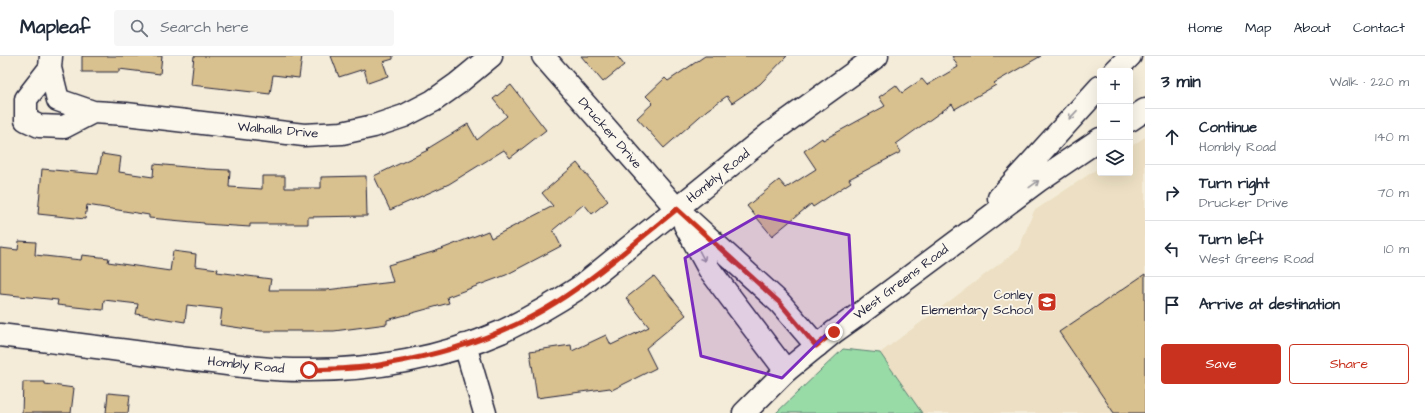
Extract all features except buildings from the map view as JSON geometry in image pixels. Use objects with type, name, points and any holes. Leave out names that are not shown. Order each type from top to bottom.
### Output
[{"type":"street","name":"Walhalla Drive","points":[[50,62],[58,100],[93,112],[126,114],[304,135],[342,133],[382,124],[404,116],[433,101],[458,84],[491,56]]},
{"type":"street","name":"Drucker Drive","points":[[543,56],[677,209],[780,303],[816,346]]},
{"type":"street","name":"Hombly Road","points":[[0,335],[223,364],[309,370],[358,368],[440,353],[500,332],[553,304],[580,287],[769,134],[877,56]]},
{"type":"street","points":[[1118,68],[1130,56]]},
{"type":"street","points":[[50,62],[26,99],[26,120],[39,126],[64,127],[93,112]]},
{"type":"street","name":"West Greens Road","points":[[969,232],[1097,90]]},
{"type":"street","points":[[1133,118],[1145,110]]},
{"type":"street","name":"West Greens Road","points":[[744,413],[786,371],[816,346],[1038,181],[1097,142]]},
{"type":"street","name":"Drucker Drive","points":[[677,209],[709,269],[786,371]]},
{"type":"street","points":[[465,345],[485,413]]},
{"type":"highlighted area","points":[[758,216],[849,235],[853,308],[782,378],[701,356],[685,258]]},
{"type":"shaded area","name":"Conley Elementary School","points":[[1145,137],[1145,413],[922,413],[880,353],[1018,250],[1034,211],[1097,169],[1097,176],[1133,176],[1133,145]]},
{"type":"green space","points":[[843,349],[880,353],[922,413],[776,413]]},
{"type":"place","name":"Conley Elementary School","points":[[1047,302]]},
{"type":"route","points":[[309,370],[358,368],[440,353],[500,332],[527,319],[580,287],[677,209],[780,303],[816,346],[834,332]]}]
